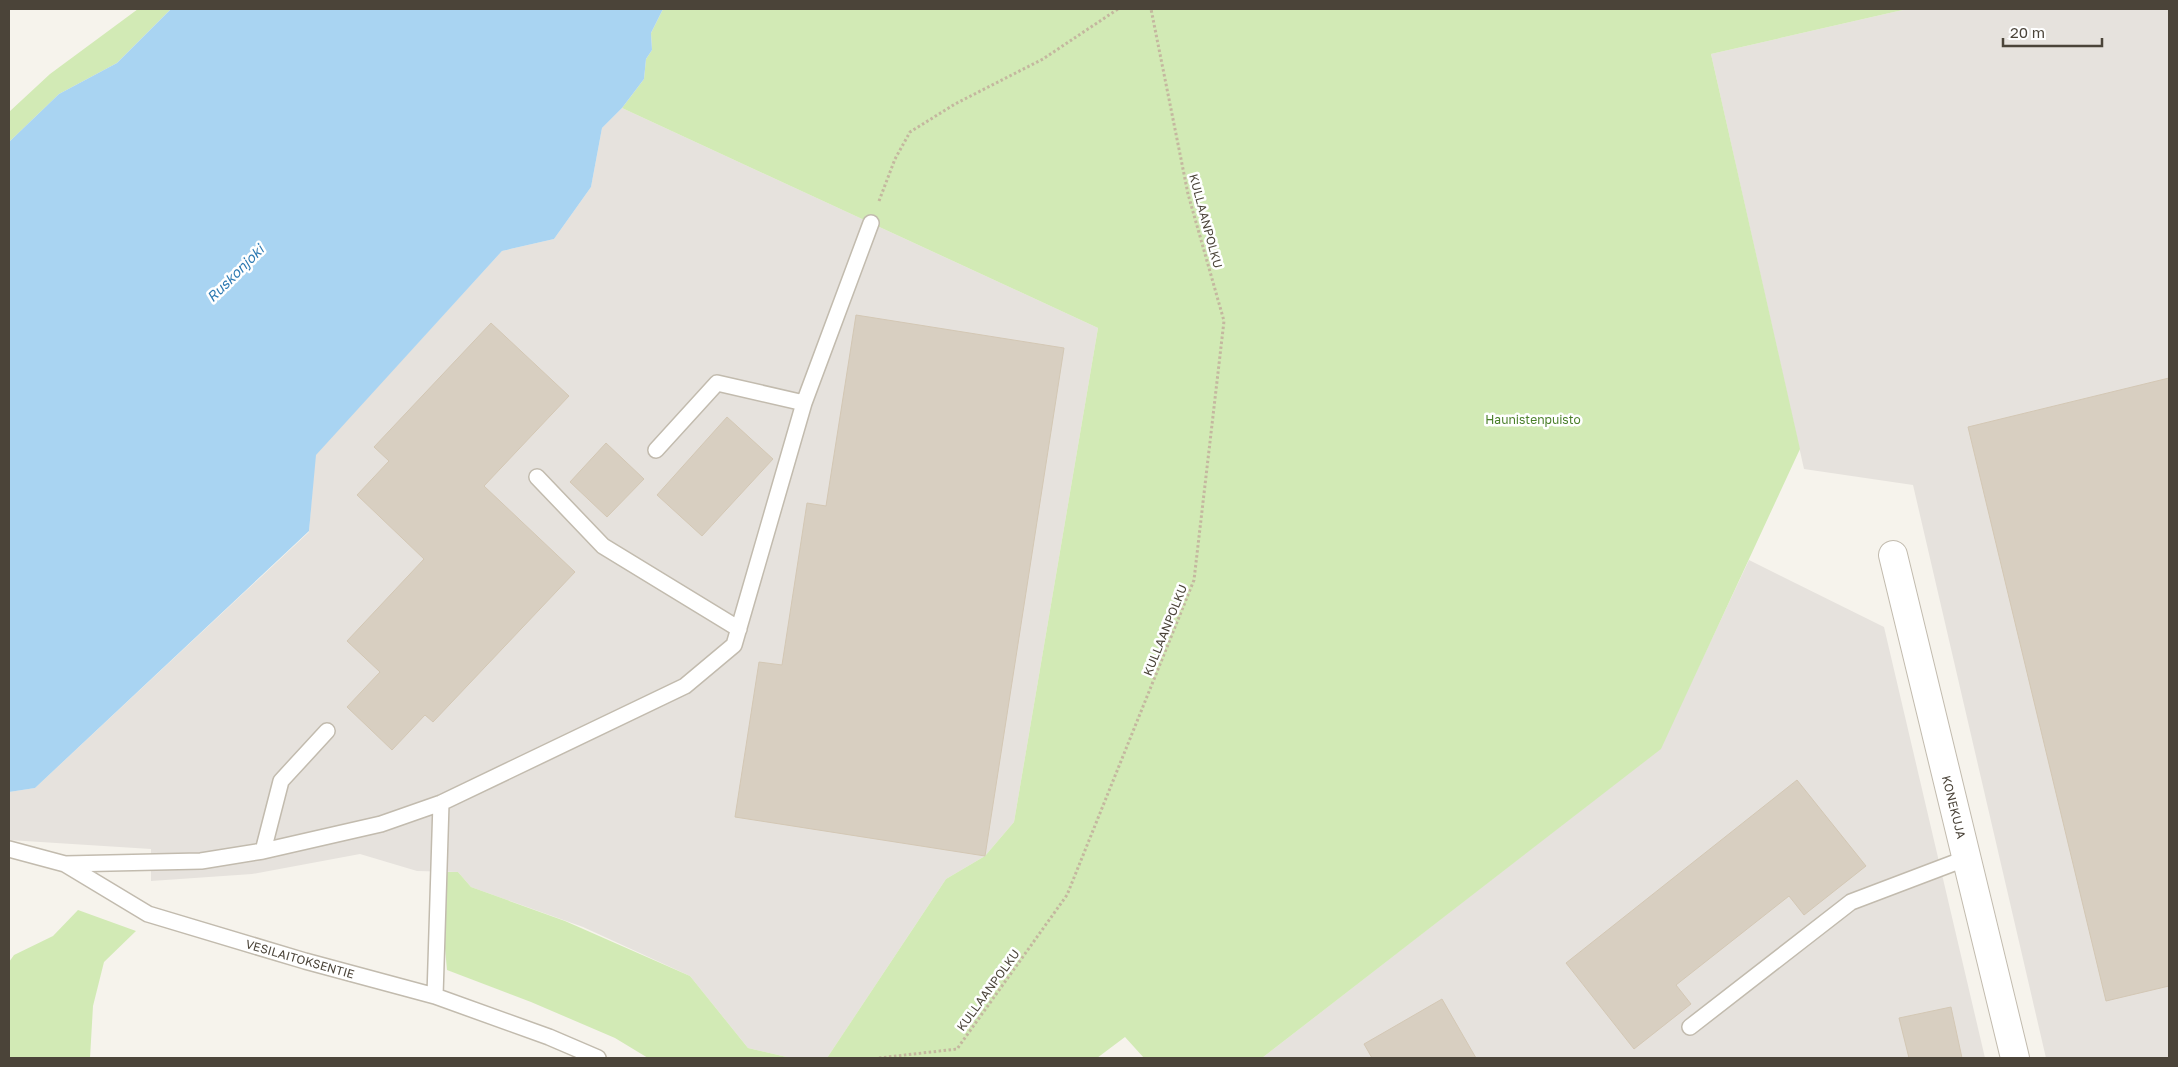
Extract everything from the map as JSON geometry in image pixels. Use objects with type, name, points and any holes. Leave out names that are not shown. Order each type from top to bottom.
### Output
[{"type":"street","name":"KONEKUJA","points":[[1893,555],[2015,1058]]},
{"type":"lane","points":[[65,864],[202,861],[263,851],[381,824],[441,803],[685,686],[734,645],[804,403],[871,223]]},
{"type":"lane","points":[[656,450],[717,383],[804,403]]},
{"type":"lane","points":[[538,477],[603,546],[739,629]]},
{"type":"lane","points":[[263,851],[281,781],[328,731]]},
{"type":"lane","points":[[436,996],[441,803]]},
{"type":"lane","name":"VESILAITOKSENTIE","points":[[9,849],[65,864],[148,914],[305,961],[436,996],[549,1037],[598,1058]]},
{"type":"lane","points":[[1690,1027],[1851,902],[1967,858]]},
{"type":"path","points":[[871,223],[895,159],[910,132],[955,104],[1043,59],[1118,9]]},
{"type":"path","name":"KULLAANPOLKU","points":[[879,1058],[957,1049],[1067,895],[1194,580],[1224,321],[1188,194],[1150,9]]},
{"type":"shaded area","points":[[1907,9],[2169,9],[2169,1058],[2046,1058],[1913,485],[1804,469],[1711,54]]},
{"type":"shaded area","points":[[622,108],[1098,328],[1014,822],[985,856],[946,879],[827,1058],[791,1058],[748,1048],[690,976],[583,927],[471,887],[458,872],[417,871],[360,854],[252,874],[151,881],[151,849],[9,840],[9,792],[35,788],[309,532],[315,455],[502,251],[554,239],[591,187],[602,128]]},
{"type":"shaded area","points":[[1749,560],[1884,627],[1985,1058],[1262,1058],[1660,749]]},
{"type":"green space","points":[[138,9],[171,9],[117,63],[59,94],[9,142],[9,112],[50,74]]},
{"type":"green space","name":"Haunistenpuisto","points":[[663,9],[1907,9],[1711,54],[1800,449],[1661,749],[1262,1058],[1144,1058],[1125,1037],[1097,1058],[827,1058],[946,879],[985,856],[1014,822],[1098,328],[622,108],[644,79],[646,59],[652,50],[651,33]]},
{"type":"green space","points":[[438,872],[458,872],[471,887],[565,921],[690,976],[748,1048],[791,1058],[648,1058],[615,1038],[531,1002],[447,970]]},
{"type":"green space","points":[[78,910],[136,931],[104,962],[93,1006],[90,1058],[9,1058],[9,962],[14,955],[53,936]]},
{"type":"water","name":"Ruskonjoki","points":[[171,9],[663,9],[651,33],[652,50],[646,59],[644,79],[622,108],[602,128],[591,187],[554,239],[502,251],[316,455],[309,531],[35,788],[9,792],[9,142],[59,94],[117,63]]},
{"type":"building","points":[[856,315],[1064,348],[985,856],[735,817],[759,662],[782,665],[807,503],[826,506]]},
{"type":"building","points":[[491,323],[569,396],[484,486],[575,572],[433,722],[425,715],[392,750],[347,707],[380,672],[347,641],[424,559],[357,495],[389,461],[374,447]]},
{"type":"building","points":[[2169,378],[2169,986],[2106,1001],[1968,427]]},
{"type":"building","points":[[727,417],[773,459],[702,536],[657,495]]},
{"type":"building","points":[[606,443],[644,479],[607,517],[570,482]]},
{"type":"building","points":[[1797,780],[1866,866],[1804,915],[1789,896],[1676,985],[1691,1004],[1634,1049],[1566,963]]},
{"type":"building","points":[[1442,999],[1476,1058],[1372,1058],[1364,1044]]},
{"type":"building","points":[[1951,1007],[1962,1058],[1909,1058],[1899,1018]]}]
